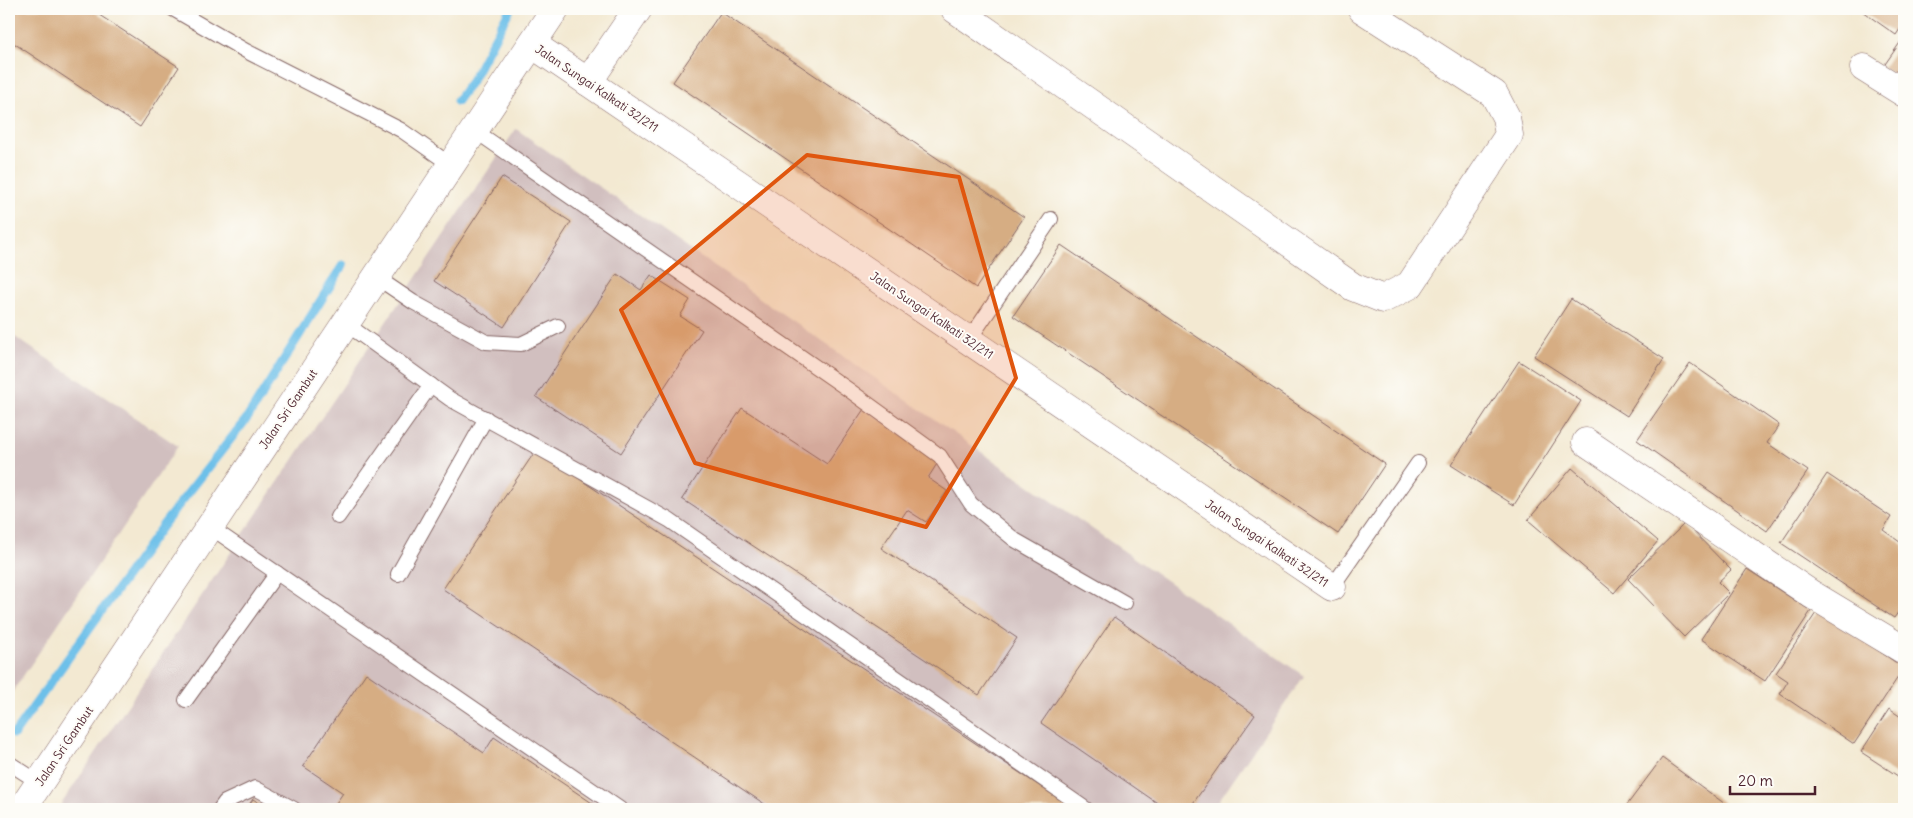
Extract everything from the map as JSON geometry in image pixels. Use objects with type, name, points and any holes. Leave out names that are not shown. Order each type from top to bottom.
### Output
[{"type":"street","name":"Jalan Sri Gambut","points":[[22,809],[555,9]]},
{"type":"street","points":[[588,82],[638,9]]},
{"type":"street","points":[[955,9],[1353,286],[1383,299],[1410,285],[1509,135],[1506,117],[1494,94],[1362,9]]},
{"type":"street","name":"Jalan Sungai Kalkati 32/211","points":[[532,44],[1332,587]]},
{"type":"street","points":[[1864,68],[1904,93]]},
{"type":"street","points":[[1586,442],[1811,594],[1904,650]]},
{"type":"lane","points":[[173,9],[246,51],[401,130],[451,165]]},
{"type":"lane","points":[[474,130],[849,390],[940,456],[971,504],[1016,540],[1125,603]]},
{"type":"lane","points":[[969,340],[1051,219]]},
{"type":"lane","points":[[376,277],[413,302],[486,342],[521,344],[558,326]]},
{"type":"lane","points":[[345,323],[450,399],[669,520],[1086,809]]},
{"type":"lane","points":[[338,517],[431,385]]},
{"type":"lane","points":[[398,574],[486,418]]},
{"type":"lane","points":[[1332,587],[1418,463]]},
{"type":"lane","points":[[210,527],[620,809]]},
{"type":"lane","points":[[186,700],[278,573]]},
{"type":"lane","points":[[9,763],[40,783]]},
{"type":"lane","points":[[223,806],[255,788],[294,809]]},
{"type":"highlighted area","points":[[807,155],[959,177],[1016,378],[926,527],[695,463],[621,310]]},
{"type":"shaded area","points":[[516,129],[1304,676],[1213,809],[58,809]]},
{"type":"shaded area","points":[[9,333],[178,446],[9,697]]},
{"type":"building","points":[[9,9],[90,9],[179,67],[140,127],[9,40]]},
{"type":"building","points":[[1859,9],[1904,9],[1904,23],[1896,35]]},
{"type":"building","points":[[721,12],[1024,217],[976,288],[673,82]]},
{"type":"building","points":[[1904,37],[1904,82],[1883,67]]},
{"type":"building","points":[[502,177],[571,222],[504,327],[434,281]]},
{"type":"building","points":[[1061,245],[1385,464],[1338,534],[1013,316]]},
{"type":"building","points":[[617,274],[641,290],[651,275],[690,300],[680,316],[702,330],[621,453],[536,397]]},
{"type":"building","points":[[1571,299],[1664,359],[1627,416],[1534,356]]},
{"type":"building","points":[[1519,361],[1581,401],[1514,505],[1451,465]]},
{"type":"building","points":[[1690,363],[1779,425],[1767,443],[1808,471],[1767,531],[1637,440]]},
{"type":"building","points":[[742,408],[827,464],[864,409],[940,459],[928,478],[947,491],[926,522],[907,510],[881,548],[1017,638],[979,695],[682,499]]},
{"type":"building","points":[[536,450],[1074,809],[772,809],[443,589]]},
{"type":"building","points":[[1572,468],[1658,541],[1614,593],[1528,520]]},
{"type":"building","points":[[1827,474],[1891,517],[1883,530],[1904,545],[1904,604],[1894,618],[1781,543]]},
{"type":"building","points":[[1685,523],[1731,570],[1718,582],[1729,593],[1684,637],[1628,579]]},
{"type":"building","points":[[1747,569],[1811,611],[1765,681],[1701,639]]},
{"type":"building","points":[[1818,610],[1904,668],[1854,744],[1780,694],[1788,681],[1776,673]]},
{"type":"building","points":[[1114,617],[1255,715],[1189,809],[1166,809],[1041,723]]},
{"type":"building","points":[[366,673],[484,753],[494,737],[601,809],[332,809],[343,793],[303,766]]},
{"type":"building","points":[[1889,709],[1904,719],[1904,780],[1861,752]]},
{"type":"building","points":[[1662,758],[1732,809],[1624,809]]},
{"type":"building","points":[[253,799],[268,809],[246,809]]},
{"type":"waterway","points":[[457,101],[472,80],[510,9]]},
{"type":"waterway","points":[[14,734],[163,525],[248,417],[343,265]]}]
